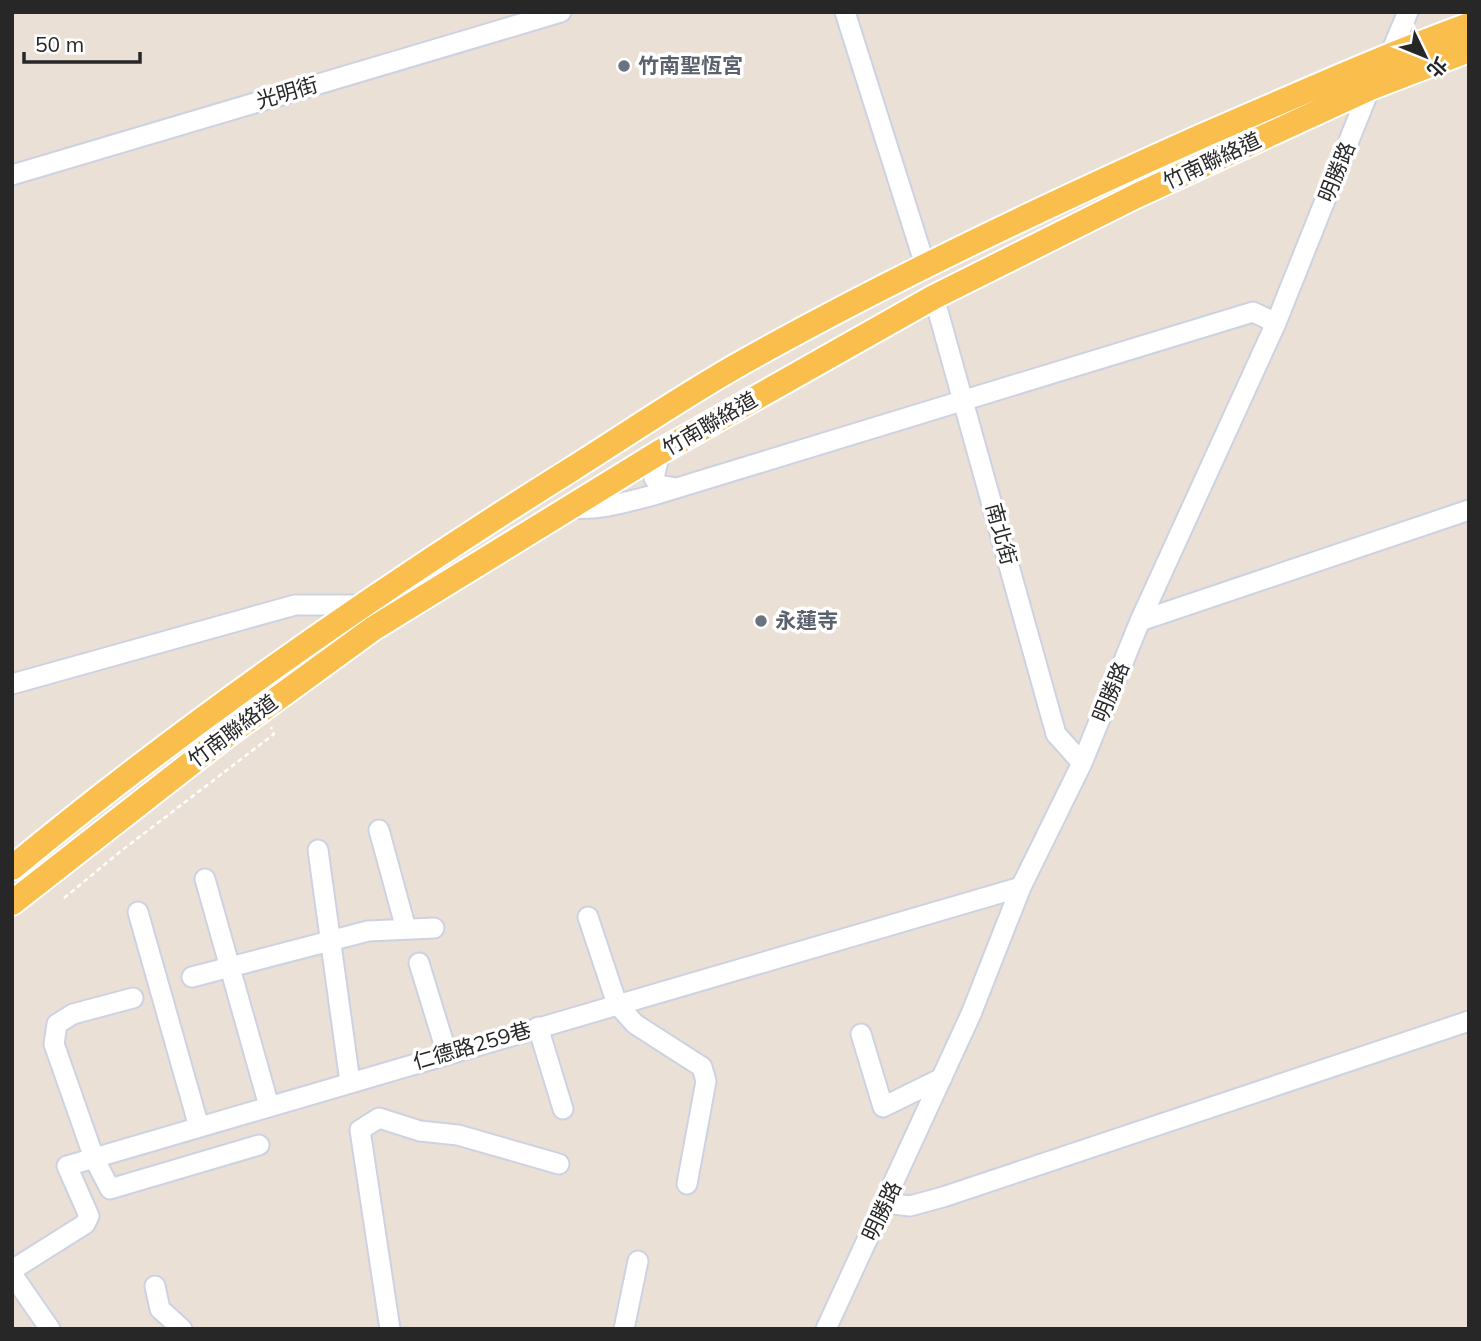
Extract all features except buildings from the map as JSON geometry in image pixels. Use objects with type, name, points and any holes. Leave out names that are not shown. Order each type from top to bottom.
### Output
[{"type":"main road","name":"竹南聯絡道","points":[[12,868],[211,711],[361,605],[439,552],[742,362],[925,265],[1119,173],[1390,54],[1469,25]]},
{"type":"main road","name":"竹南聯絡道","points":[[12,903],[82,846],[374,628],[660,452],[934,296],[1136,196],[1370,88],[1469,50]]},
{"type":"street","name":"光明街","points":[[12,175],[561,12]]},
{"type":"street","points":[[845,12],[925,265]]},
{"type":"street","name":"明勝路","points":[[826,1329],[971,1014],[1021,887],[1082,763],[1140,621],[1276,323],[1370,88],[1390,54],[1408,12]]},
{"type":"street","name":"南北街","points":[[934,296],[1056,734],[1082,763]]},
{"type":"street","points":[[569,508],[612,506],[676,488],[1253,312],[1276,323]]},
{"type":"street","points":[[660,452],[654,478],[659,485],[676,488]]},
{"type":"street","points":[[1140,621],[1469,510]]},
{"type":"street","points":[[12,684],[295,605],[361,605],[374,628]]},
{"type":"street","points":[[379,830],[406,929]]},
{"type":"street","points":[[318,850],[350,1082]]},
{"type":"street","points":[[205,879],[269,1106]]},
{"type":"street","name":"仁德路259巷","points":[[12,1272],[85,1224],[89,1216],[67,1166],[1021,887]]},
{"type":"street","points":[[138,912],[199,1127]]},
{"type":"street","points":[[588,917],[617,1004],[635,1024],[702,1067],[706,1081],[687,1184]]},
{"type":"street","points":[[192,977],[369,931],[434,928]]},
{"type":"street","points":[[419,963],[447,1054]]},
{"type":"street","points":[[133,998],[73,1014],[57,1024],[54,1044],[94,1158],[110,1189],[260,1145]]},
{"type":"street","points":[[886,1203],[910,1206],[943,1197],[1469,1021]]},
{"type":"street","points":[[538,1027],[563,1109]]},
{"type":"street","points":[[860,1034],[883,1107],[942,1078]]},
{"type":"street","points":[[390,1329],[360,1130],[379,1118],[420,1130],[458,1135],[559,1164]]},
{"type":"street","points":[[624,1329],[638,1261]]},
{"type":"street","points":[[12,1272],[50,1329]]},
{"type":"street","points":[[156,1286],[160,1309],[182,1329]]},
{"type":"path","points":[[64,898],[274,734],[265,707]]},
{"type":"place","name":"竹南聖恆宮","points":[[624,66]]},
{"type":"place","name":"永蓮寺","points":[[761,621]]}]
